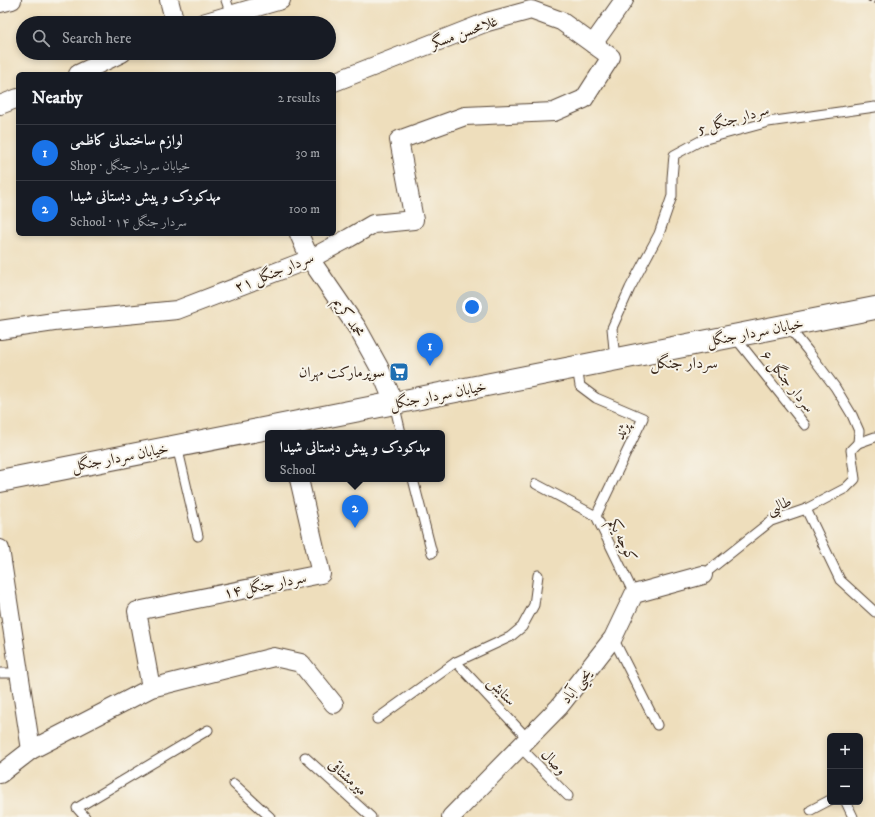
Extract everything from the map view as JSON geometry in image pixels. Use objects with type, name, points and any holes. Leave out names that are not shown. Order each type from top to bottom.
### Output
[{"type":"main road","name":"خیابان سردار جنگل","points":[[288,429],[394,403],[875,308]]},
{"type":"main road","name":"خیابان سردار جنگل","points":[[0,480],[177,446],[265,433]]},
{"type":"street","points":[[0,3],[12,0]]},
{"type":"street","points":[[169,0],[173,16]]},
{"type":"street","points":[[214,16],[228,7],[281,0]]},
{"type":"street","points":[[593,44],[624,0]]},
{"type":"street","name":"غلامحسن مسگر","points":[[336,81],[487,22],[531,10],[561,21],[611,57]]},
{"type":"street","name":"سردار جنگل ۲۱","points":[[0,330],[54,322],[177,310],[310,259],[373,224],[414,220],[399,140],[465,116],[554,112],[584,99],[611,57]]},
{"type":"street","points":[[82,72],[107,60]]},
{"type":"street","points":[[0,105],[16,99]]},
{"type":"street","name":"محمد کریم","points":[[300,236],[310,259],[358,329],[379,367],[394,403]]},
{"type":"street","name":"سردار جنگل ۱۴","points":[[151,688],[137,611],[321,574],[300,482]]},
{"type":"street","points":[[0,549],[31,750]]},
{"type":"street","points":[[634,594],[703,576]]},
{"type":"street","name":"یحیی آباد","points":[[452,817],[559,707],[613,638],[634,594]]},
{"type":"street","points":[[0,774],[31,750],[151,688],[274,657],[301,663],[334,704]]},
{"type":"lane","name":"سردار جنگل 5","points":[[615,360],[612,328],[630,288],[659,234],[672,196],[674,155],[702,140],[768,122],[875,107]]},
{"type":"lane","points":[[787,325],[835,387],[852,415],[859,431],[858,443]]},
{"type":"lane","name":"سردار جنگل ۶","points":[[734,336],[805,425]]},
{"type":"lane","name":"پژند","points":[[577,367],[580,386],[585,390],[596,398],[643,418],[596,516]]},
{"type":"lane","points":[[394,403],[400,430]]},
{"type":"lane","points":[[806,509],[846,488],[855,479],[851,450],[858,443],[875,437]]},
{"type":"lane","points":[[177,446],[198,536]]},
{"type":"lane","points":[[414,482],[432,554]]},
{"type":"lane","name":"کوچه یکم","points":[[536,484],[596,516],[634,594]]},
{"type":"lane","name":"طالبی","points":[[703,576],[771,521],[806,509],[840,580],[875,612]]},
{"type":"lane","points":[[377,719],[456,662],[510,637],[522,627],[534,605],[538,575]]},
{"type":"lane","points":[[613,638],[657,725]]},
{"type":"lane","name":"ستایش","points":[[456,662],[524,743]]},
{"type":"lane","points":[[0,673],[20,673]]},
{"type":"lane","points":[[85,817],[76,808],[208,730]]},
{"type":"lane","name":"وصال","points":[[524,743],[568,796]]},
{"type":"lane","name":"میرمشتاقی","points":[[305,757],[371,817]]},
{"type":"lane","points":[[234,784],[270,817]]},
{"type":"lane","points":[[811,810],[827,802]]},
{"type":"lane","points":[[847,805],[853,817]]},
{"type":"path","points":[[868,0],[875,3]]},
{"type":"place","name":"لوازم ساختمانی کاظمی","points":[[430,366]]},
{"type":"place","name":"سوپرمارکت مهران","points":[[399,372]]},
{"type":"place","name":"مهدکودک و پیش دبستانی شیدا","points":[[355,528]]},
{"type":"district","name":"سردار جنگل","points":[[684,362]]}]
